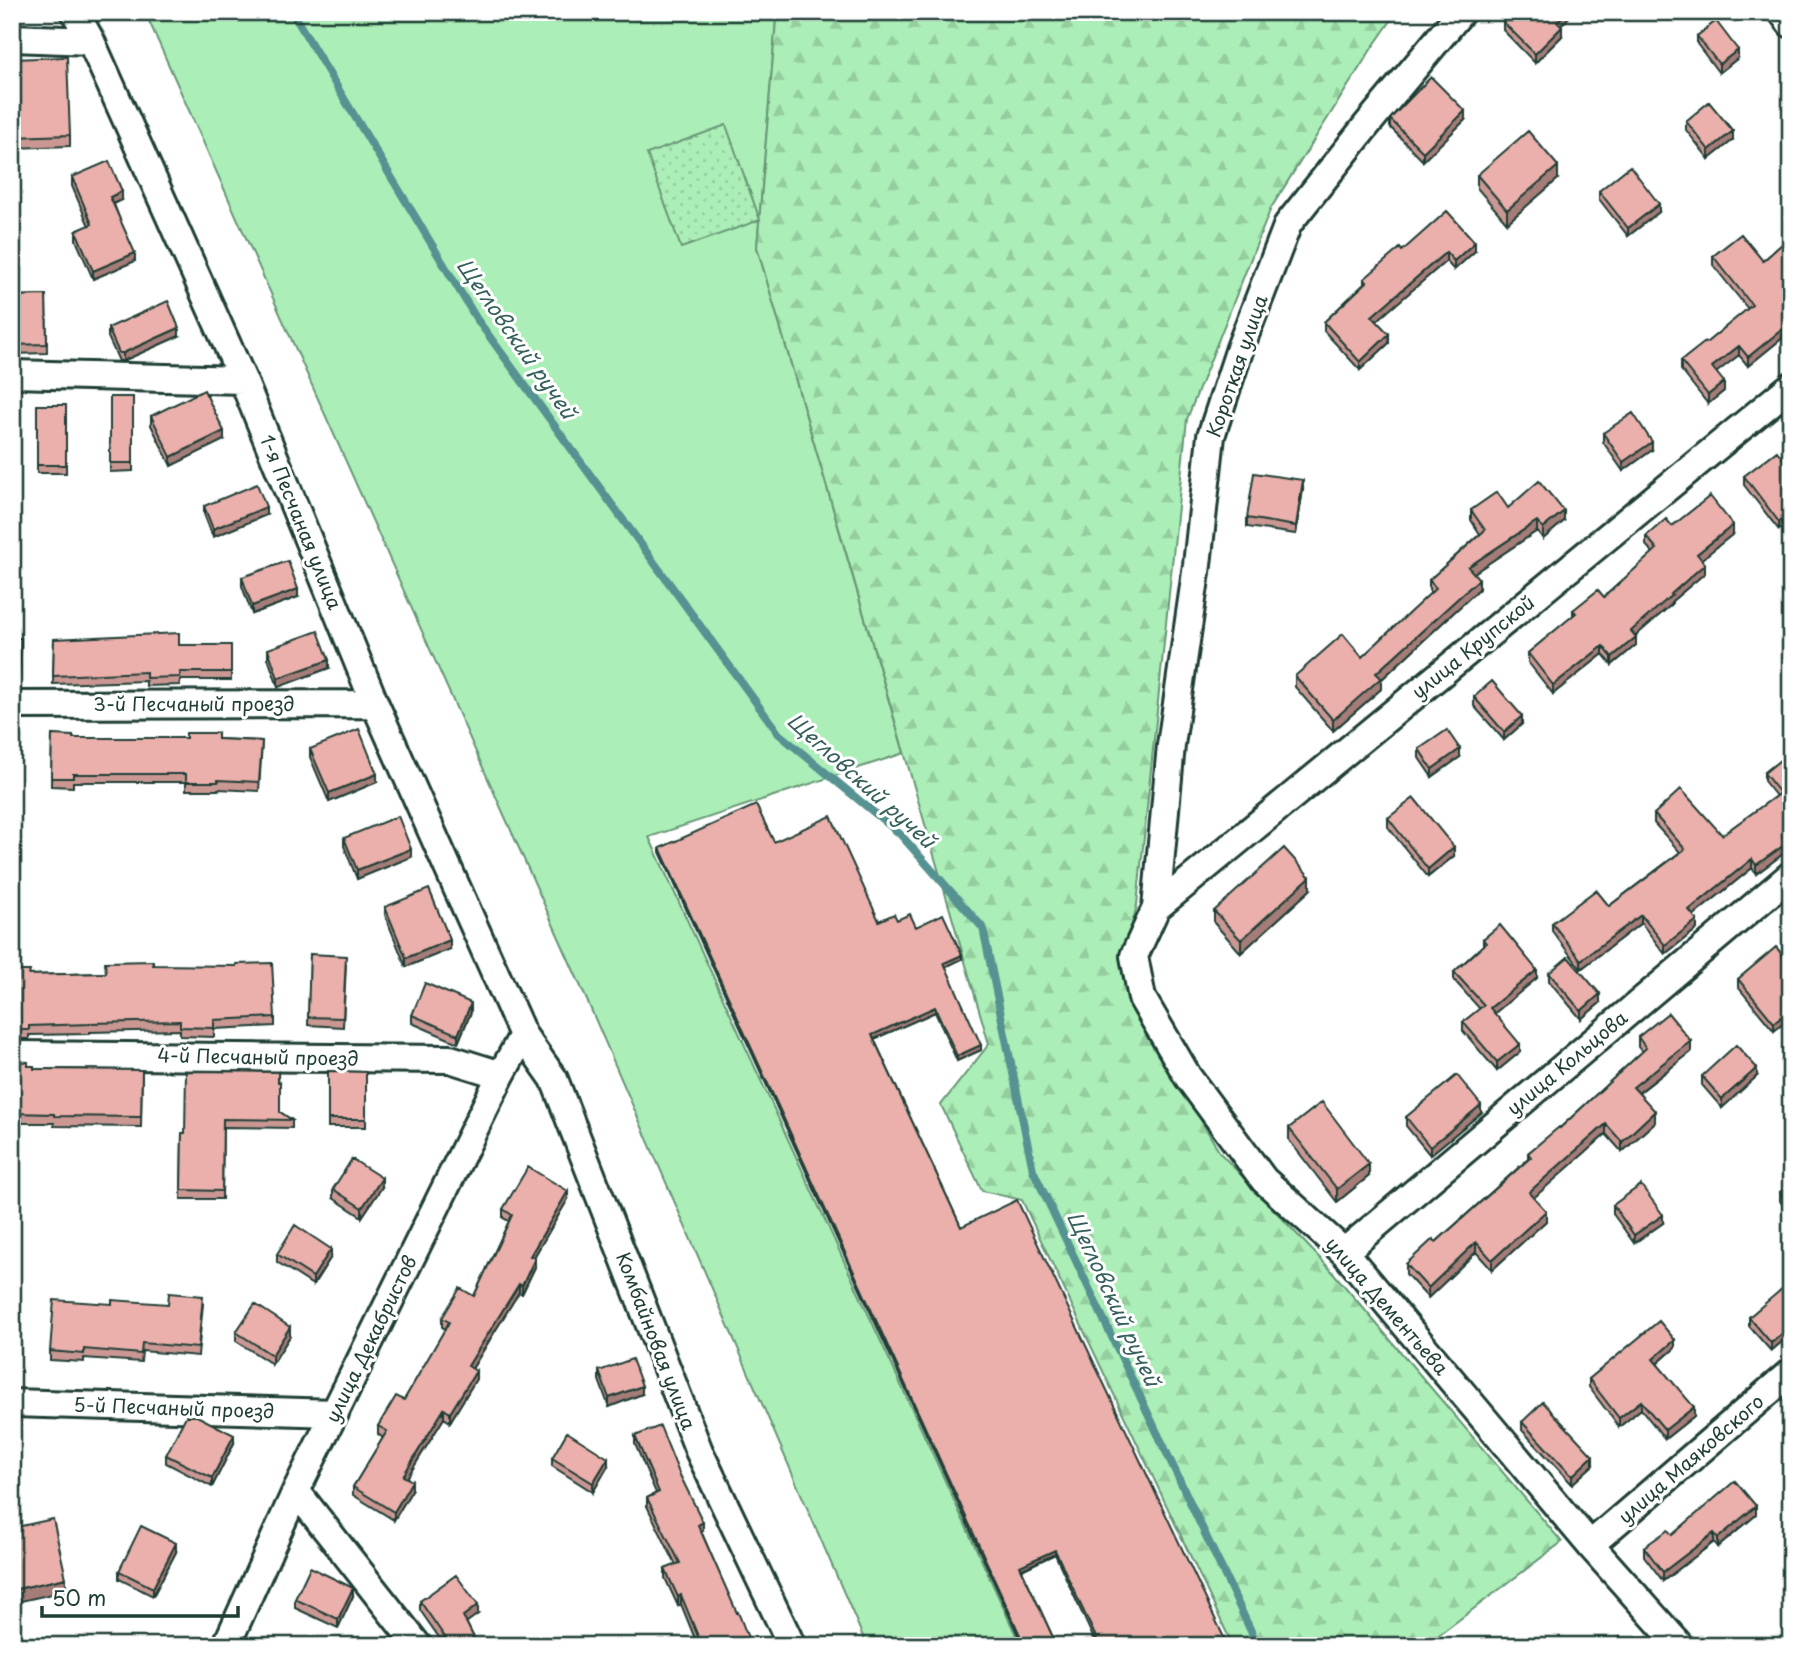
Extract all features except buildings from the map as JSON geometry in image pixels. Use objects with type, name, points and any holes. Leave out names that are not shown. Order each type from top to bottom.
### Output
[{"type":"street","name":"1-я Песчаная улица","points":[[75,12],[91,41],[243,380],[375,704],[523,1035]]},
{"type":"street","name":"Короткая улица","points":[[1156,908],[1171,745],[1198,565],[1211,436],[1240,348],[1288,224],[1461,12]]},
{"type":"street","points":[[1782,12],[1791,24]]},
{"type":"street","points":[[12,38],[91,41]]},
{"type":"street","points":[[12,374],[243,380]]},
{"type":"street","name":"улица Крупской","points":[[1156,908],[1791,386]]},
{"type":"street","name":"3-й Песчаный проезд","points":[[12,705],[375,704]]},
{"type":"street","name":"улица Кольцова","points":[[1343,1252],[1791,875]]},
{"type":"street","name":"улица Дементьева","points":[[1156,908],[1134,956],[1142,998],[1188,1077],[1264,1180],[1343,1252],[1590,1545],[1680,1646]]},
{"type":"street","name":"улица Декабристов","points":[[226,1646],[296,1491],[523,1035]]},
{"type":"street","name":"Комбайновая улица","points":[[523,1035],[554,1079],[699,1451],[792,1646]]},
{"type":"street","name":"4-й Песчаный проезд","points":[[12,1055],[450,1059],[501,1075]]},
{"type":"street","name":"улица Маяковского","points":[[1590,1545],[1791,1372]]},
{"type":"street","name":"5-й Песчаный проезд","points":[[12,1403],[335,1413]]},
{"type":"street","points":[[296,1491],[418,1646]]},
{"type":"green space","points":[[145,12],[771,12],[776,20],[757,247],[904,753],[649,837],[1021,1646],[867,1646],[590,1007]]},
{"type":"green space","points":[[771,12],[1397,12],[1271,208],[1187,419],[1137,905],[1127,944],[1149,1030],[1220,1153],[1330,1269],[1562,1542],[1427,1646],[1233,1646],[1022,1200],[982,1191],[941,1105],[989,1044],[757,247],[776,20]]},
{"type":"green space","points":[[726,125],[760,220],[681,248],[647,154]]},
{"type":"waterway","name":"Щегловский ручей","points":[[292,12],[476,318],[779,734],[900,834],[983,928],[1033,1170],[1258,1646]]}]
